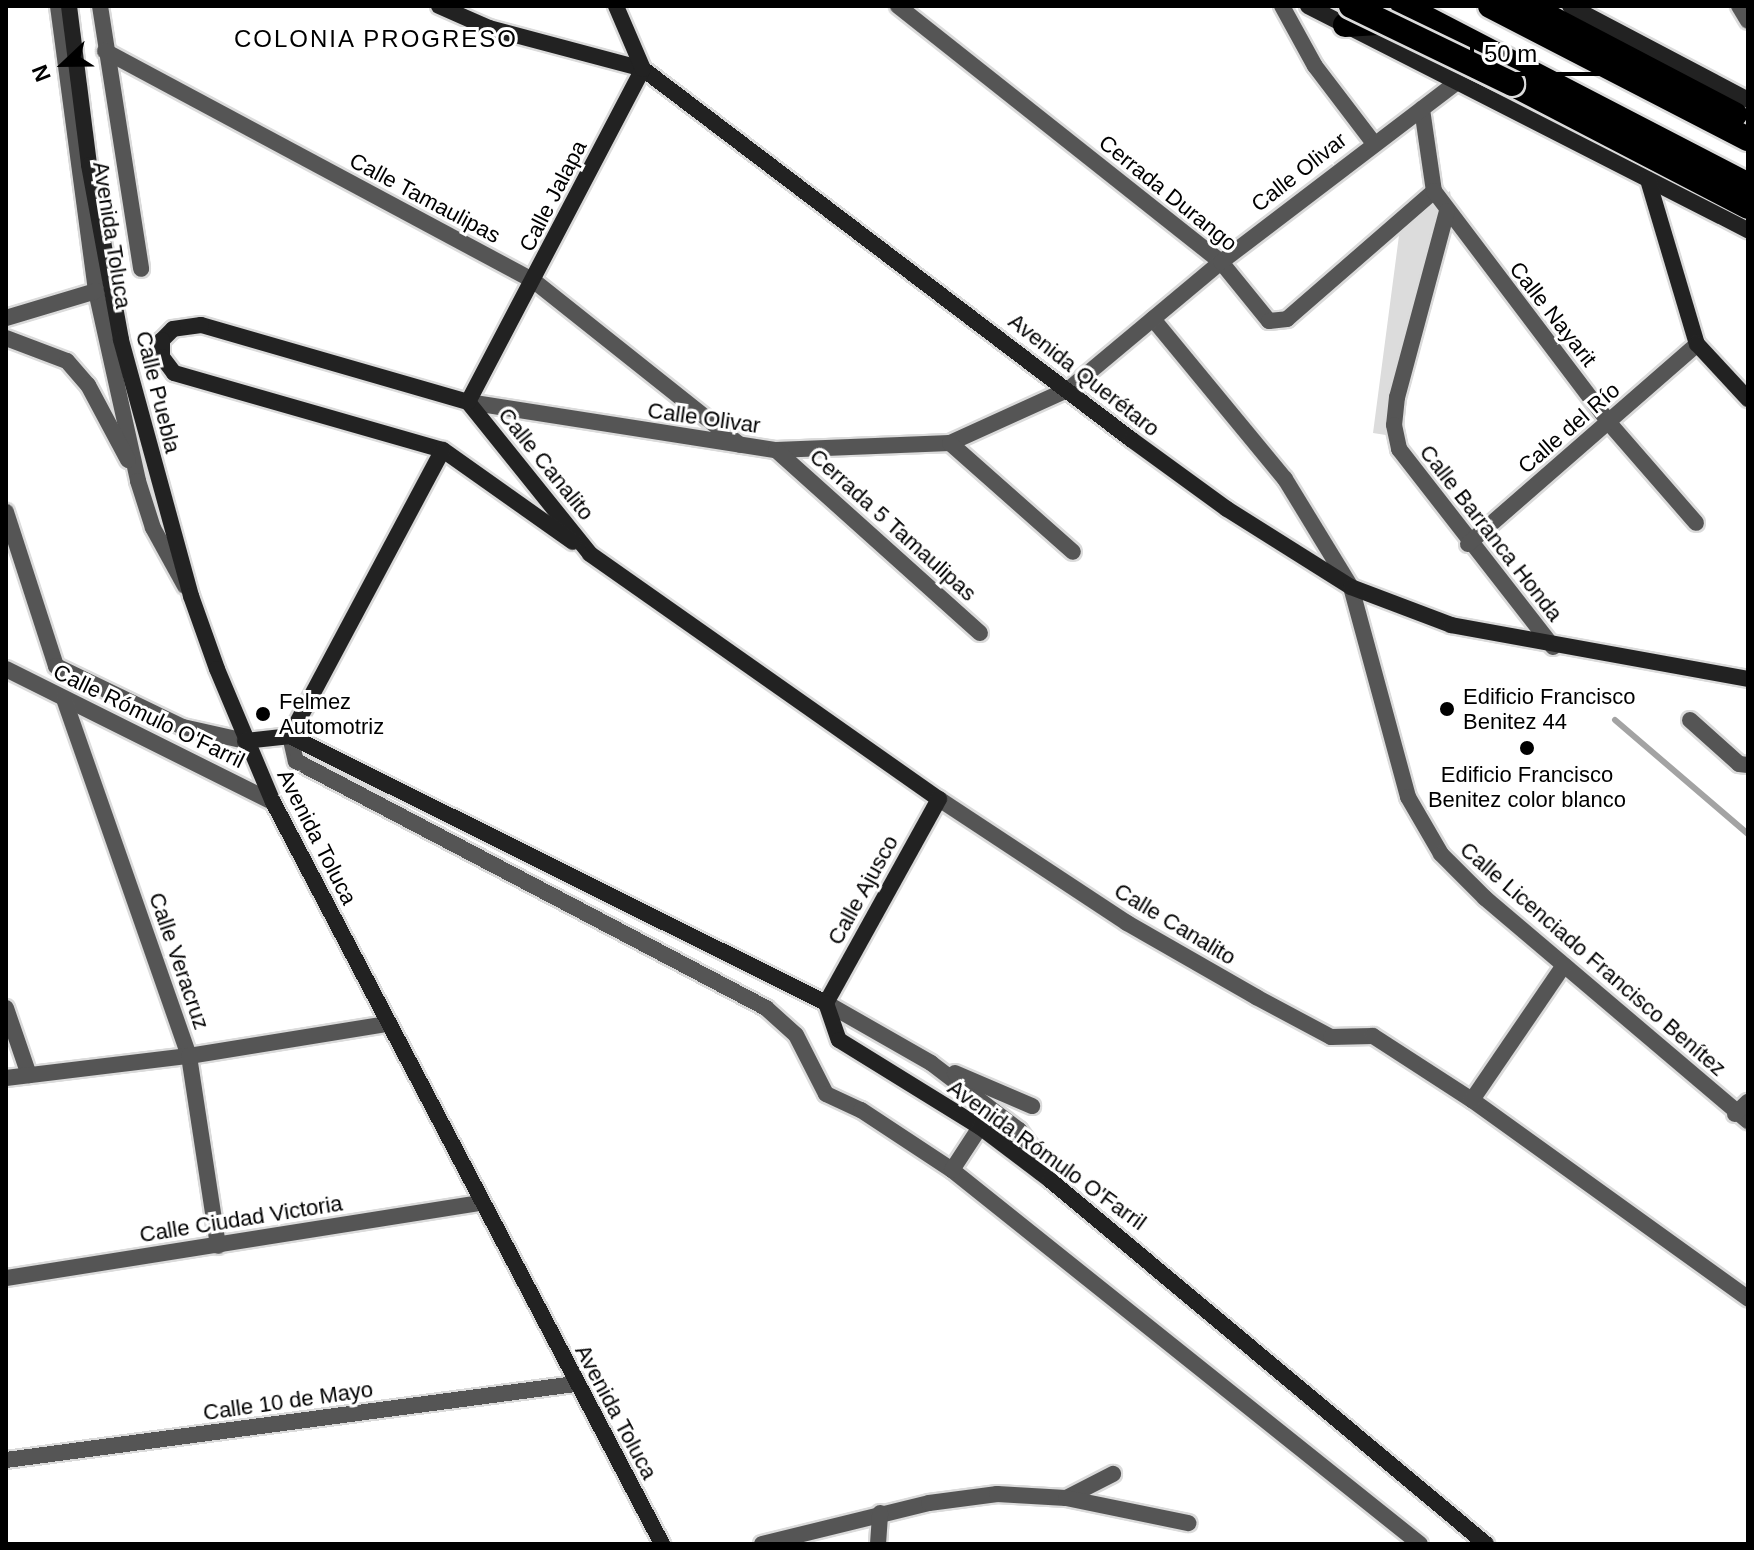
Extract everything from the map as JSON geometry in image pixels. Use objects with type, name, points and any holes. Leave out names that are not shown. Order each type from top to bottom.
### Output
[{"type":"highway","points":[[1403,6],[1748,185]]},
{"type":"highway","points":[[1490,6],[1748,139]]},
{"type":"highway","points":[[1529,6],[1748,121]]},
{"type":"highway","points":[[1348,16],[1429,19]]},
{"type":"highway","points":[[1348,16],[1748,207]]},
{"type":"street","name":"Avenida Toluca","points":[[58,6],[96,291],[138,481],[153,528],[191,596],[245,741],[273,802],[575,1384],[662,1544]]},
{"type":"street","name":"Calle Puebla","points":[[69,6],[89,165],[121,340],[191,596]]},
{"type":"street","points":[[100,6],[141,269]]},
{"type":"street","name":"Avenida Querétaro","points":[[439,6],[489,28],[643,69],[1227,509],[1351,587],[1451,625],[1553,647],[1748,679]]},
{"type":"street","points":[[616,6],[643,69]]},
{"type":"street","name":"Cerrada Durango","points":[[898,6],[1221,262],[1269,321],[1279,322],[1434,191]]},
{"type":"street","points":[[1282,6],[1308,56],[1373,142]]},
{"type":"street","points":[[1308,6],[1348,16],[1456,83],[1748,230]]},
{"type":"street","points":[[1570,6],[1748,100]]},
{"type":"street","points":[[1739,6],[1748,21]]},
{"type":"street","name":"Calle Tamaulipas","points":[[105,51],[534,281],[742,446]]},
{"type":"street","name":"Calle Jalapa","points":[[468,402],[643,69]]},
{"type":"street","name":"Calle Olivar","points":[[443,450],[174,373],[162,357],[162,340],[173,329],[201,325],[468,402],[742,446],[776,450],[950,443],[1069,389],[1221,262],[1373,142],[1456,83]]},
{"type":"street","name":"Calle Nayarit","points":[[1422,109],[1434,191],[1447,211],[1610,424],[1696,523]]},
{"type":"street","points":[[1648,180],[1697,344],[1748,399]]},
{"type":"street","name":"Calle Barranca Honda","points":[[1447,211],[1397,397],[1394,425],[1408,466],[1553,647]]},
{"type":"street","points":[[6,318],[96,291]]},
{"type":"street","name":"Calle Licenciado Francisco Benítez","points":[[1153,319],[1285,479],[1351,587],[1408,797],[1441,854],[1564,965],[1742,1117]]},
{"type":"street","points":[[6,338],[67,361],[88,385],[138,481]]},
{"type":"street","name":"Calle del Río","points":[[1468,544],[1610,424],[1697,344]]},
{"type":"street","name":"Calle Canalito","points":[[468,402],[590,554]]},
{"type":"street","points":[[950,443],[1073,552]]},
{"type":"street","points":[[443,450],[290,736],[296,761],[766,1008],[796,1035],[826,1094],[861,1110],[952,1170],[1420,1544]]},
{"type":"street","name":"Calle Canalito","points":[[443,450],[939,799],[1127,923],[1331,1037],[1373,1036],[1472,1100],[1748,1298]]},
{"type":"street","name":"Cerrada 5 Tamaulipas","points":[[776,450],[980,633]]},
{"type":"street","name":"Calle Rómulo O'Farril","points":[[6,512],[56,666],[183,727],[245,741]]},
{"type":"street","name":"Calle Rómulo O'Farril","points":[[6,669],[273,802]]},
{"type":"street","name":"Calle Veracruz","points":[[64,699],[189,1056],[218,1246]]},
{"type":"street","points":[[1690,720],[1739,764],[1748,765]]},
{"type":"street","points":[[245,741],[290,736],[826,1003],[931,1063],[1032,1106]]},
{"type":"street","name":"Calle Ajusco","points":[[826,1003],[939,799]]},
{"type":"street","points":[[1472,1100],[1564,965]]},
{"type":"street","name":"Avenida Rómulo O'Farril","points":[[826,1003],[839,1040],[980,1127],[1040,1172],[1486,1544]]},
{"type":"street","points":[[6,1008],[29,1075]]},
{"type":"street","points":[[6,1078],[189,1056],[387,1024]]},
{"type":"street","points":[[931,1063],[1019,1130],[1040,1172]]},
{"type":"street","points":[[1742,1117],[1748,1102]]},
{"type":"street","points":[[952,1170],[980,1127]]},
{"type":"street","name":"Calle Ciudad Victoria","points":[[6,1278],[482,1203]]},
{"type":"street","name":"Calle 10 de Mayo","points":[[6,1460],[575,1384]]},
{"type":"street","points":[[1066,1498],[1113,1474]]},
{"type":"street","points":[[762,1544],[880,1513],[997,1494],[1066,1498],[1188,1523]]},
{"type":"street","points":[[878,1544],[880,1513]]},
{"type":"shaded area","points":[[1450,191],[1454,217],[1404,410],[1405,438],[1373,433],[1400,228]]},
{"type":"waterway","points":[[1615,720],[1748,834]]},
{"type":"place","name":"Edificio Francisco Benitez 44","points":[[1447,709]]},
{"type":"place","name":"Felmez Automotriz","points":[[263,714]]},
{"type":"place","name":"Edificio Francisco Benitez color blanco","points":[[1527,748]]},
{"type":"district","name":"COLONIA PROGRESO","points":[[376,39]]}]
